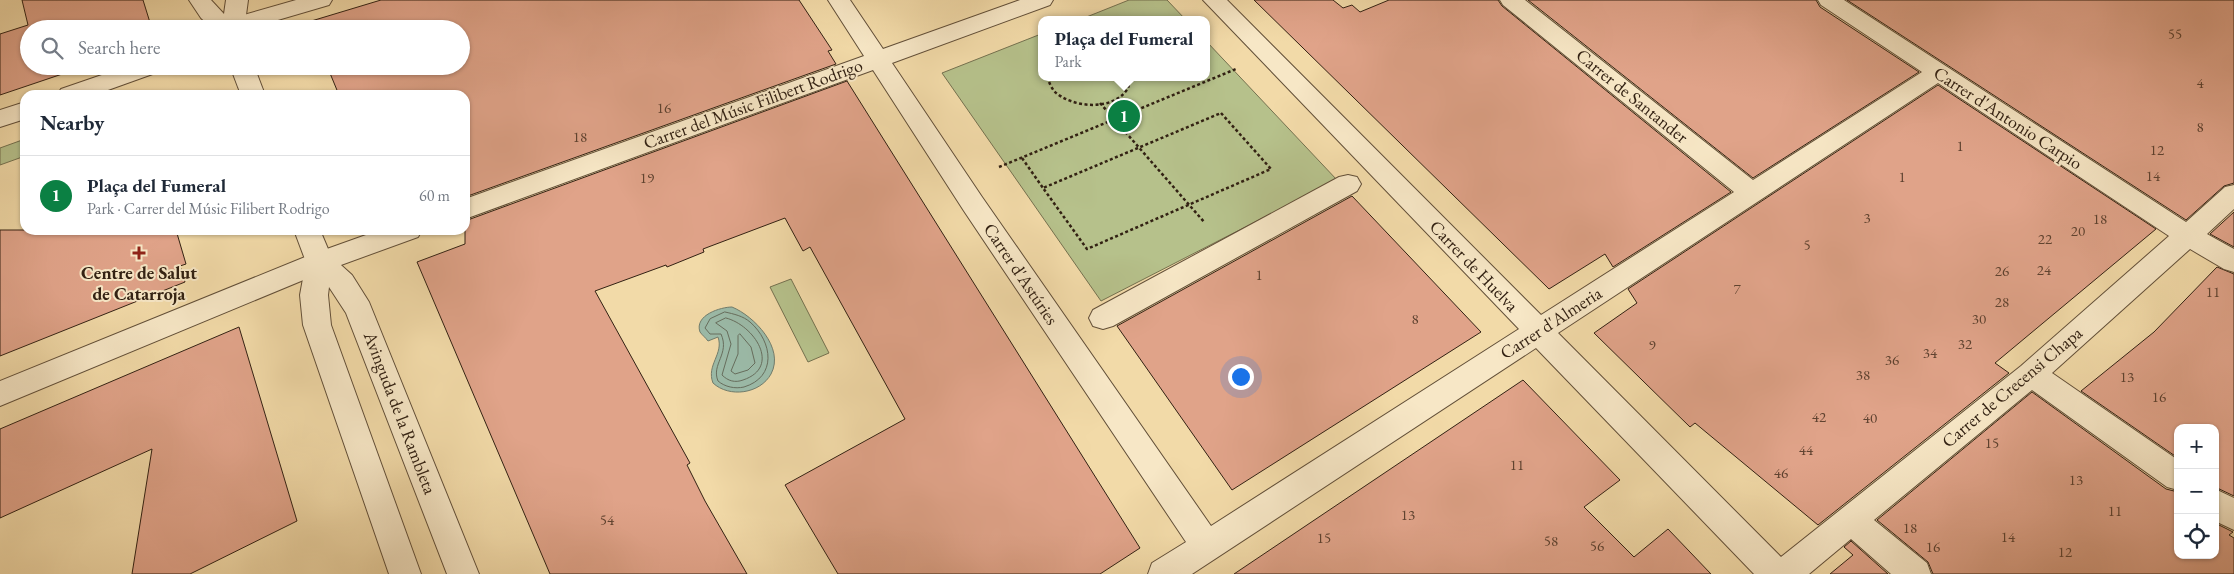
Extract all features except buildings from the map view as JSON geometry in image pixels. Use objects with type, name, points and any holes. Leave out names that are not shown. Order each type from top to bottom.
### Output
[{"type":"street","points":[[200,0],[207,12],[215,20]]},
{"type":"street","points":[[232,20],[235,15],[237,0]]},
{"type":"street","points":[[254,20],[321,0]]},
{"type":"street","name":"Carrer d'Astúries","points":[[839,0],[974,204],[1207,546]]},
{"type":"street","name":"Carrer del Músic Filibert Rodrigo","points":[[470,208],[1042,0]]},
{"type":"street","name":"Carrer de Huelva","points":[[1214,0],[1776,574]]},
{"type":"street","name":"Carrer de Santander","points":[[1511,0],[1753,193]]},
{"type":"street","name":"Carrer d'Antonio Carpio","points":[[1829,0],[2188,236],[2234,262]]},
{"type":"street","name":"Carrer d'Almeria","points":[[1164,574],[1939,72]]},
{"type":"street","points":[[83,90],[127,75]]},
{"type":"street","points":[[245,75],[251,90]]},
{"type":"street","points":[[0,119],[20,112]]},
{"type":"street","points":[[1103,318],[1348,184]]},
{"type":"street","name":"Carrer de Crecensi Chapa","points":[[1784,574],[1852,521],[2031,374],[2234,194]]},
{"type":"street","name":"Avinguda de la Rambleta","points":[[309,235],[320,262],[342,283],[359,310],[463,574]]},
{"type":"street","points":[[0,394],[320,262],[395,235]]},
{"type":"street","points":[[320,262],[314,295],[317,325],[405,574]]},
{"type":"street","points":[[2031,374],[2174,473]]},
{"type":"street","points":[[2219,506],[2234,516]]},
{"type":"street","points":[[1852,521],[1915,574]]},
{"type":"path","points":[[1210,81],[1238,69]]},
{"type":"path","points":[[1048,81],[1055,93],[1065,100],[1077,104],[1092,105],[1118,97],[1126,90],[1129,81]]},
{"type":"path","points":[[999,168],[1209,81]]},
{"type":"path","points":[[1100,103],[1228,250]]},
{"type":"path","points":[[1022,158],[1043,188],[1087,249],[1271,169],[1221,113],[1043,188]]},
{"type":"green space","points":[[1129,0],[1167,0],[1182,16],[1089,16]]},
{"type":"green space","points":[[1038,35],[1038,81],[1210,81],[1210,45],[1337,180],[1101,301],[942,73]]},
{"type":"green space","points":[[20,141],[20,158],[0,165],[0,148]]},
{"type":"green space","points":[[791,279],[829,353],[808,362],[770,287]]},
{"type":"water","points":[[732,307],[741,311],[758,325],[771,344],[774,354],[774,364],[771,374],[766,381],[752,390],[744,392],[727,391],[713,383],[711,377],[719,349],[718,337],[708,341],[700,332],[699,326],[705,317],[715,310]]},
{"type":"place","name":"Plaça del Fumeral","points":[[1124,116]]},
{"type":"place","name":"Centre de Salut de Catarroja","points":[[139,253]]}]
